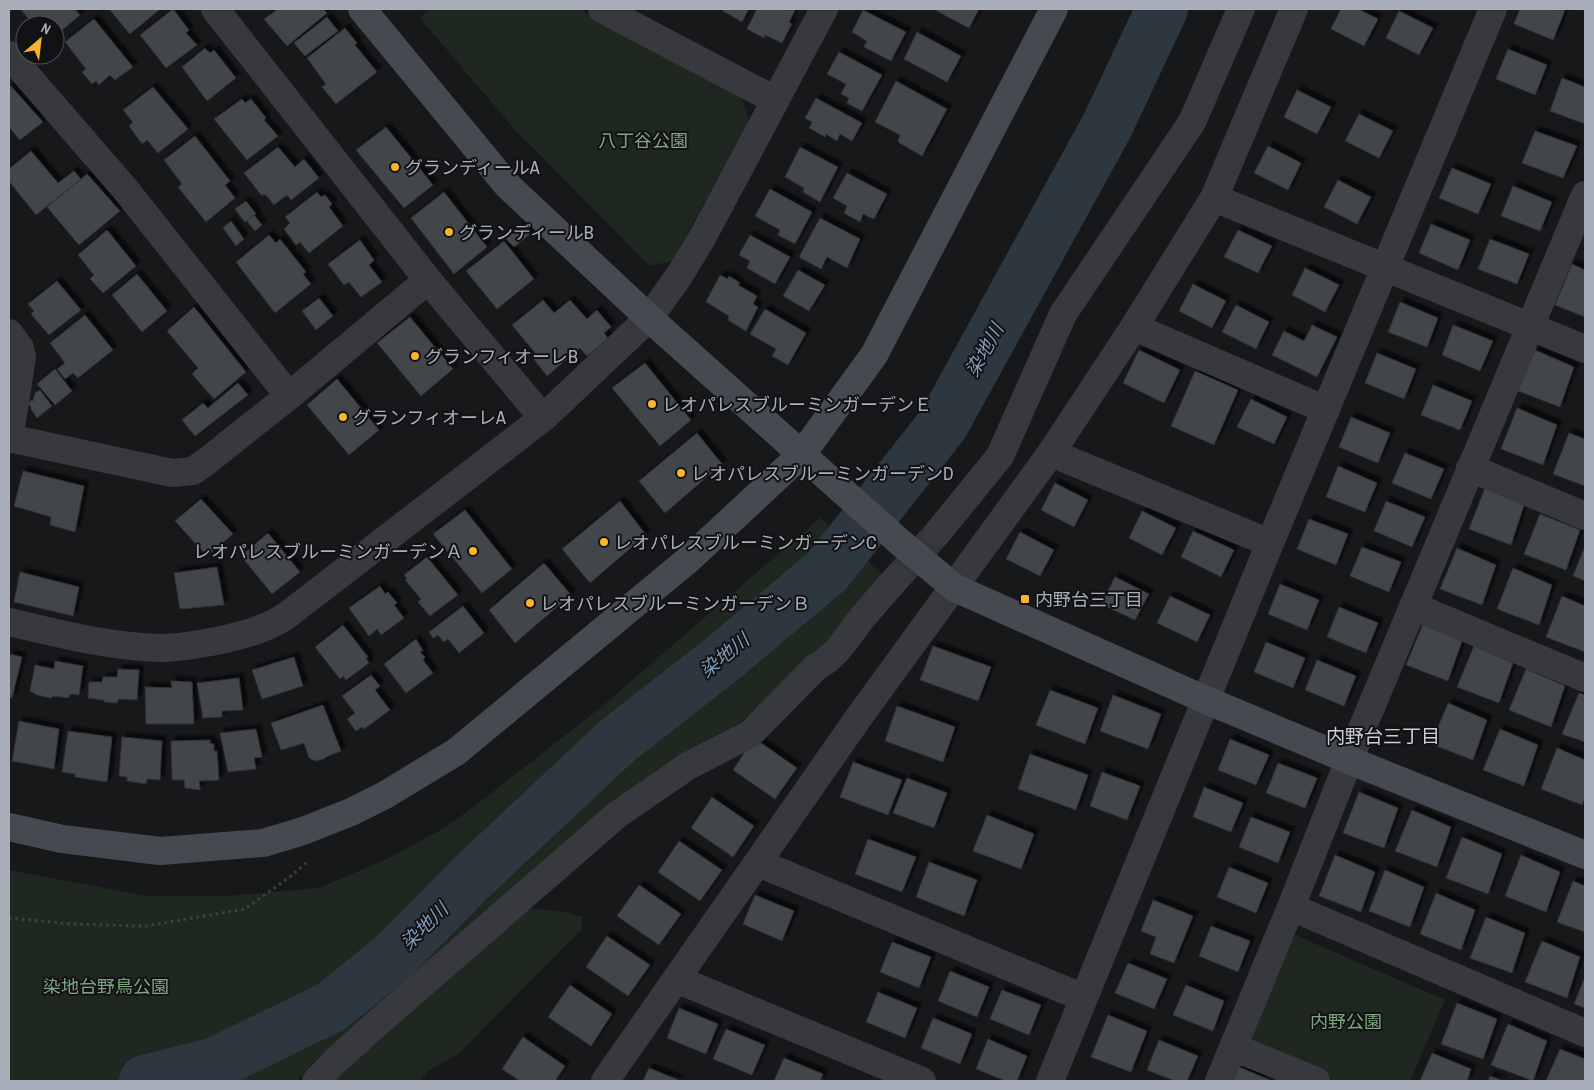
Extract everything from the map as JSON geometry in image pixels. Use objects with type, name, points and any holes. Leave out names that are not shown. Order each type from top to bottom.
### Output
[{"type":"street","points":[[215,9],[428,280],[543,418]]},
{"type":"street","points":[[362,9],[508,186],[649,318],[902,544],[955,588],[1206,700],[1585,855]]},
{"type":"street","points":[[602,9],[775,100]]},
{"type":"street","points":[[9,622],[69,636],[162,648],[196,645],[233,637],[269,626],[286,616],[543,418],[649,318],[679,276],[702,238],[824,9]]},
{"type":"street","points":[[9,827],[62,839],[160,851],[263,843],[303,832],[351,812],[385,795],[456,752],[688,560],[802,454],[874,355],[1054,9]]},
{"type":"street","points":[[939,531],[1000,456],[1063,314],[1192,122],[1241,9]]},
{"type":"street","points":[[605,1081],[859,717],[955,588],[1051,453],[1134,327],[1214,198],[1294,9]]},
{"type":"street","points":[[1050,1081],[1270,543],[1493,9]]},
{"type":"street","points":[[9,56],[125,189],[290,396]]},
{"type":"street","points":[[1219,1081],[1349,760],[1585,195]]},
{"type":"street","points":[[1214,198],[1585,349]]},
{"type":"street","points":[[9,333],[20,348],[22,357],[9,439],[172,473],[192,471],[290,396],[428,280]]},
{"type":"street","points":[[1134,327],[1326,410]]},
{"type":"street","points":[[1051,453],[1270,543]]},
{"type":"street","points":[[1470,468],[1585,516]]},
{"type":"street","points":[[316,1081],[374,1026],[618,814],[688,766],[750,734],[816,667],[828,661],[835,654],[863,616],[896,579]]},
{"type":"street","points":[[1413,606],[1585,678]]},
{"type":"street","points":[[758,863],[1084,998]]},
{"type":"street","points":[[1291,907],[1585,1033]]},
{"type":"street","points":[[676,979],[922,1081]]},
{"type":"street","points":[[1233,1047],[1316,1081]]},
{"type":"path","points":[[9,918],[72,924],[146,926],[244,909],[291,876],[306,863]]},
{"type":"green space","name":"八丁谷公園","points":[[431,9],[579,9],[742,97],[749,122],[672,261],[650,266],[516,131],[420,18]]},
{"type":"green space","name":"染地台野鳥公園","points":[[820,518],[883,575],[818,652],[807,659],[740,723],[686,751],[615,799],[539,867],[508,891],[413,978],[314,1061],[297,1081],[9,1081],[9,870],[147,896],[229,896],[319,888],[389,858],[446,827],[600,708]]},
{"type":"green space","points":[[523,909],[553,910],[582,917],[581,930],[458,1054],[428,1071],[419,1081],[334,1081]]},
{"type":"green space","name":"内野公園","points":[[1293,934],[1445,1000],[1410,1081],[1336,1081],[1246,1043]]},
{"type":"building","points":[[20,9],[75,9],[80,15],[65,28],[65,15],[25,15]]},
{"type":"building","points":[[109,9],[158,9],[159,10],[130,34]]},
{"type":"building","points":[[173,9],[189,30],[186,33],[197,45],[166,68],[140,35]]},
{"type":"building","points":[[278,9],[323,9],[327,13],[287,46],[264,19]]},
{"type":"building","points":[[720,9],[749,9],[742,22]]},
{"type":"building","points":[[757,9],[795,10],[789,22],[792,24],[782,43],[765,35],[764,38],[747,29]]},
{"type":"building","points":[[933,9],[979,9],[969,28]]},
{"type":"building","points":[[1341,9],[1358,9],[1378,19],[1364,46],[1331,29]]},
{"type":"building","points":[[1520,9],[1565,10],[1553,40],[1514,24]]},
{"type":"building","points":[[863,10],[906,32],[891,61],[864,47],[867,41],[852,32]]},
{"type":"building","points":[[1399,11],[1433,28],[1419,55],[1386,38]]},
{"type":"building","points":[[327,17],[338,31],[305,56],[294,43]]},
{"type":"building","points":[[94,19],[133,67],[115,80],[110,75],[99,85],[96,81],[92,84],[82,72],[86,69],[65,42]]},
{"type":"building","points":[[345,28],[357,43],[355,45],[377,72],[336,104],[322,87],[326,84],[307,58]]},
{"type":"building","points":[[917,32],[961,56],[947,82],[904,59]]},
{"type":"building","points":[[205,48],[210,53],[214,50],[236,78],[207,101],[182,67]]},
{"type":"building","points":[[1508,49],[1547,65],[1535,95],[1496,79]]},
{"type":"building","points":[[839,52],[882,75],[862,111],[847,103],[849,98],[841,94],[846,84],[827,74]]},
{"type":"building","points":[[1562,78],[1585,87],[1585,124],[1550,111]]},
{"type":"building","points":[[896,81],[947,109],[922,156],[898,142],[900,135],[875,122]]},
{"type":"building","points":[[9,84],[43,122],[20,140],[9,127]]},
{"type":"building","points":[[153,87],[188,129],[158,153],[147,140],[142,144],[129,126],[133,122],[123,110]]},
{"type":"building","points":[[1297,90],[1331,107],[1317,134],[1284,117]]},
{"type":"building","points":[[816,98],[862,123],[852,141],[840,134],[837,141],[826,134],[825,137],[809,128],[812,122],[805,118]]},
{"type":"building","points":[[242,99],[245,103],[251,99],[266,118],[264,120],[278,136],[247,160],[214,119]]},
{"type":"building","points":[[1359,114],[1393,131],[1379,158],[1345,141]]},
{"type":"building","name":"グランディールA","points":[[386,127],[433,185],[404,208],[356,150]]},
{"type":"building","points":[[1535,131],[1577,146],[1563,178],[1522,163]]},
{"type":"building","points":[[195,136],[230,181],[225,185],[235,198],[206,222],[178,187],[182,184],[164,160]]},
{"type":"building","points":[[1268,146],[1301,163],[1288,190],[1254,173]]},
{"type":"building","points":[[278,147],[295,167],[304,159],[319,178],[291,200],[287,195],[274,205],[266,195],[261,195],[244,173]]},
{"type":"building","points":[[800,147],[838,167],[820,202],[803,192],[804,188],[785,177]]},
{"type":"building","points":[[31,151],[58,183],[74,171],[81,179],[36,215],[9,181],[9,169]]},
{"type":"building","points":[[1452,168],[1491,184],[1478,214],[1439,198]]},
{"type":"building","points":[[847,173],[887,194],[874,219],[863,214],[860,222],[844,213],[847,206],[833,198]]},
{"type":"building","points":[[87,174],[120,211],[79,245],[47,207]]},
{"type":"building","points":[[1338,180],[1371,197],[1357,224],[1324,207]]},
{"type":"building","points":[[1513,186],[1552,202],[1540,231],[1501,216]]},
{"type":"building","points":[[770,189],[812,212],[795,244],[778,235],[780,230],[755,216]]},
{"type":"building","points":[[317,192],[321,197],[325,195],[332,204],[329,207],[343,226],[309,253],[300,242],[296,245],[284,229],[290,223],[285,217]]},
{"type":"building","name":"グランディールB","points":[[444,192],[487,247],[454,274],[411,218]]},
{"type":"building","points":[[246,201],[256,214],[245,222],[235,209]]},
{"type":"building","points":[[254,215],[262,225],[255,231],[247,221]]},
{"type":"building","points":[[820,218],[860,239],[847,268],[827,257],[821,269],[799,257]]},
{"type":"building","points":[[231,221],[244,239],[236,246],[223,228]]},
{"type":"building","points":[[523,224],[531,233],[514,247],[506,239]]},
{"type":"building","points":[[1431,224],[1470,240],[1458,270],[1419,253]]},
{"type":"building","points":[[107,230],[136,266],[103,293],[90,279],[94,275],[78,255]]},
{"type":"building","points":[[1238,230],[1272,246],[1258,273],[1224,257]]},
{"type":"building","points":[[269,235],[276,243],[280,239],[306,272],[303,274],[311,284],[275,313],[236,262]]},
{"type":"building","points":[[750,235],[790,257],[775,284],[747,268],[750,261],[739,255]]},
{"type":"building","points":[[1490,239],[1529,254],[1517,284],[1478,269]]},
{"type":"building","points":[[360,240],[374,260],[369,265],[382,282],[361,297],[349,282],[344,285],[328,264]]},
{"type":"building","points":[[504,241],[534,279],[497,309],[466,271]]},
{"type":"building","points":[[1572,264],[1585,270],[1585,317],[1555,305]]},
{"type":"building","points":[[1305,268],[1339,285],[1325,312],[1292,295]]},
{"type":"building","points":[[798,270],[825,285],[809,311],[783,296]]},
{"type":"building","points":[[137,274],[167,311],[142,332],[112,295]]},
{"type":"building","points":[[720,275],[728,279],[729,276],[740,283],[738,285],[757,296],[753,304],[758,307],[746,331],[728,320],[729,316],[706,302]]},
{"type":"building","points":[[57,281],[81,310],[49,335],[31,314],[34,311],[28,304]]},
{"type":"building","points":[[1193,284],[1226,301],[1212,328],[1179,311]]},
{"type":"building","points":[[319,298],[333,316],[316,330],[302,311]]},
{"type":"building","points":[[543,300],[554,313],[570,300],[587,319],[597,310],[611,327],[604,333],[608,338],[587,356],[580,348],[547,376],[533,358],[537,355],[512,325]]},
{"type":"building","points":[[1400,302],[1438,318],[1427,347],[1388,332]]},
{"type":"building","points":[[1236,305],[1269,322],[1256,349],[1222,332]]},
{"type":"building","points":[[194,307],[246,372],[214,399],[192,374],[198,368],[167,331]]},
{"type":"building","points":[[765,309],[806,333],[788,365],[772,356],[776,349],[750,334]]},
{"type":"building","points":[[85,315],[113,350],[78,378],[73,373],[65,379],[57,369],[65,363],[50,343]]},
{"type":"building","name":"グランフィオーレB","points":[[410,317],[453,369],[421,396],[377,343]]},
{"type":"building","points":[[1312,325],[1337,337],[1317,377],[1272,355],[1284,331],[1304,341]]},
{"type":"building","points":[[1453,325],[1493,341],[1480,371],[1442,355]]},
{"type":"building","points":[[1139,350],[1180,370],[1164,403],[1123,383]]},
{"type":"building","points":[[1535,350],[1574,367],[1560,407],[1518,391]]},
{"type":"building","points":[[1377,353],[1416,369],[1404,399],[1365,383]]},
{"type":"building","name":"レオパレスブルーミンガーデンＥ","points":[[645,363],[691,420],[660,446],[612,388]]},
{"type":"building","points":[[55,369],[72,391],[55,405],[37,384]]},
{"type":"building","points":[[1195,371],[1238,390],[1214,445],[1171,426]]},
{"type":"building","name":"グランフィオーレA","points":[[337,379],[379,430],[349,455],[307,405]]},
{"type":"building","points":[[238,383],[248,395],[195,436],[182,420],[203,403],[208,408]]},
{"type":"building","points":[[1433,385],[1472,401],[1460,430],[1421,415]]},
{"type":"building","points":[[40,390],[52,406],[37,418],[31,406],[28,405],[31,400],[33,401],[35,393]]},
{"type":"building","points":[[1251,399],[1287,417],[1274,444],[1237,427]]},
{"type":"building","points":[[1517,408],[1557,425],[1543,465],[1501,449]]},
{"type":"building","points":[[1351,417],[1390,433],[1378,463],[1339,447]]},
{"type":"building","name":"レオパレスブルーミンガーデンD","points":[[697,433],[722,464],[665,513],[639,481]]},
{"type":"building","points":[[1569,433],[1585,439],[1585,486],[1553,474]]},
{"type":"building","points":[[1405,453],[1444,469],[1431,499],[1392,483]]},
{"type":"building","points":[[1338,466],[1377,483],[1365,512],[1326,497]]},
{"type":"building","points":[[23,471],[84,486],[75,532],[50,525],[51,517],[14,506]]},
{"type":"building","points":[[1055,483],[1088,500],[1074,527],[1041,510]]},
{"type":"building","points":[[1485,488],[1524,505],[1511,545],[1469,529]]},
{"type":"building","points":[[201,499],[233,534],[207,556],[175,521]]},
{"type":"building","name":"レオパレスブルーミンガーデンC","points":[[620,501],[646,535],[590,583],[562,549]]},
{"type":"building","points":[[1386,501],[1425,517],[1412,547],[1374,531]]},
{"type":"building","name":"レオパレスブルーミンガーデンＡ","points":[[465,510],[512,569],[482,593],[433,534]]},
{"type":"building","points":[[1142,511],[1176,528],[1162,555],[1129,538]]},
{"type":"building","points":[[1540,514],[1580,530],[1566,570],[1524,554]]},
{"type":"building","points":[[1309,519],[1348,534],[1336,565],[1297,549]]},
{"type":"building","points":[[1193,531],[1234,550],[1221,577],[1181,557]]},
{"type":"building","points":[[1020,532],[1054,550],[1040,576],[1006,559]]},
{"type":"building","points":[[268,533],[300,572],[272,594],[241,556]]},
{"type":"building","points":[[1585,546],[1585,581],[1573,576]]},
{"type":"building","points":[[1362,547],[1401,562],[1389,592],[1350,576]]},
{"type":"building","points":[[1457,548],[1496,565],[1482,605],[1440,589]]},
{"type":"building","points":[[427,557],[458,595],[430,616],[418,602],[421,599],[405,580],[407,578],[404,575]]},
{"type":"building","name":"レオパレスブルーミンガーデンＢ","points":[[544,563],[571,595],[515,643],[489,610]]},
{"type":"building","points":[[217,567],[224,605],[180,609],[174,573]]},
{"type":"building","points":[[1513,568],[1552,585],[1539,625],[1497,609]]},
{"type":"building","points":[[20,572],[79,587],[73,616],[14,602]]},
{"type":"building","points":[[1115,577],[1149,594],[1135,620],[1101,604]]},
{"type":"building","points":[[1280,584],[1319,600],[1307,630],[1268,614]]},
{"type":"building","points":[[380,586],[385,594],[388,592],[397,603],[394,605],[404,618],[381,635],[377,629],[369,636],[349,608]]},
{"type":"building","points":[[1170,596],[1210,615],[1197,642],[1157,623]]},
{"type":"building","points":[[1562,596],[1585,606],[1585,652],[1546,637]]},
{"type":"building","points":[[463,606],[484,633],[459,653],[448,639],[444,642],[438,635],[433,638],[429,632]]},
{"type":"building","points":[[1339,607],[1378,623],[1366,653],[1327,637]]},
{"type":"building","points":[[1423,624],[1462,641],[1448,681],[1406,665]]},
{"type":"building","points":[[343,625],[368,657],[366,658],[369,663],[346,680],[343,676],[340,679],[315,647]]},
{"type":"building","points":[[416,639],[423,651],[420,652],[425,657],[423,660],[433,673],[406,693],[384,664]]},
{"type":"building","points":[[1266,642],[1305,658],[1293,688],[1254,672]]},
{"type":"building","points":[[933,646],[991,667],[978,701],[920,680]]},
{"type":"building","points":[[1474,646],[1513,663],[1499,703],[1457,687]]},
{"type":"building","points":[[9,654],[22,657],[12,698],[9,697]]},
{"type":"building","points":[[294,657],[303,686],[262,699],[252,670]]},
{"type":"building","points":[[1317,660],[1356,676],[1344,706],[1305,690]]},
{"type":"building","points":[[55,661],[83,666],[79,695],[71,694],[68,698],[53,696],[51,698],[37,695],[30,691],[35,665],[54,669]]},
{"type":"building","points":[[118,669],[139,670],[137,700],[119,699],[117,703],[88,698],[89,682],[102,682],[103,677],[117,677]]},
{"type":"building","points":[[1526,669],[1565,686],[1551,727],[1509,710]]},
{"type":"building","points":[[371,675],[380,686],[375,690],[390,710],[364,729],[362,727],[356,731],[347,719],[355,713],[342,696]]},
{"type":"building","points":[[239,678],[243,710],[222,711],[222,717],[203,718],[197,683]]},
{"type":"building","points":[[171,681],[192,682],[194,724],[146,724],[145,687],[172,688]]},
{"type":"building","points":[[1050,690],[1098,708],[1085,744],[1036,725]]},
{"type":"building","points":[[1579,693],[1585,695],[1585,742],[1562,734]]},
{"type":"building","points":[[1113,695],[1161,714],[1148,749],[1100,731]]},
{"type":"building","points":[[1448,703],[1487,720],[1473,760],[1431,744]]},
{"type":"building","points":[[323,705],[341,751],[316,761],[309,758],[304,743],[281,750],[271,723]]},
{"type":"building","points":[[897,706],[955,727],[943,762],[885,741]]},
{"type":"building","points":[[19,721],[59,729],[54,769],[12,761]]},
{"type":"building","points":[[256,729],[262,757],[254,758],[256,769],[228,772],[220,733]]},
{"type":"building","points":[[1500,729],[1538,745],[1524,786],[1483,770]]},
{"type":"building","points":[[68,731],[112,737],[107,782],[75,777],[75,774],[62,772]]},
{"type":"building","points":[[122,737],[162,741],[160,780],[147,779],[146,784],[127,781],[127,777],[119,776]]},
{"type":"building","points":[[754,738],[797,768],[775,799],[733,770]]},
{"type":"building","points":[[1230,739],[1269,755],[1256,785],[1218,770]]},
{"type":"building","points":[[210,740],[210,743],[214,744],[214,751],[217,751],[219,780],[199,781],[200,790],[185,788],[184,780],[172,780],[171,741]]},
{"type":"building","points":[[1557,748],[1585,760],[1585,796],[1582,805],[1541,789]]},
{"type":"building","points":[[1030,754],[1088,775],[1076,810],[1018,789]]},
{"type":"building","points":[[853,762],[902,780],[888,815],[840,797]]},
{"type":"building","points":[[1278,763],[1317,778],[1305,808],[1266,793]]},
{"type":"building","points":[[1102,772],[1140,786],[1127,820],[1090,806]]},
{"type":"building","points":[[907,778],[947,793],[934,828],[893,813]]},
{"type":"building","points":[[1204,787],[1243,803],[1231,832],[1193,817]]},
{"type":"building","points":[[1359,792],[1398,808],[1384,848],[1343,833]]},
{"type":"building","points":[[712,797],[754,826],[733,857],[691,828]]},
{"type":"building","points":[[1412,810],[1451,827],[1437,867],[1395,851]]},
{"type":"building","points":[[987,815],[1034,834],[1021,869],[973,851]]},
{"type":"building","points":[[1251,817],[1290,832],[1278,863],[1239,847]]},
{"type":"building","points":[[1462,837],[1502,854],[1488,894],[1446,878]]},
{"type":"building","points":[[868,839],[916,857],[902,892],[855,874]]},
{"type":"building","points":[[679,841],[722,870],[700,901],[658,872]]},
{"type":"building","points":[[1335,855],[1375,872],[1361,912],[1319,896]]},
{"type":"building","points":[[1521,855],[1560,872],[1546,912],[1505,896]]},
{"type":"building","points":[[929,862],[977,880],[964,916],[916,897]]},
{"type":"building","points":[[1229,867],[1268,883],[1256,913],[1217,897]]},
{"type":"building","points":[[1385,870],[1424,887],[1410,927],[1369,911]]},
{"type":"building","points":[[1573,881],[1585,886],[1585,932],[1557,922]]},
{"type":"building","points":[[639,885],[681,914],[659,945],[617,916]]},
{"type":"building","points":[[1436,893],[1475,910],[1461,950],[1420,934]]},
{"type":"building","points":[[755,895],[794,911],[782,941],[743,924]]},
{"type":"building","points":[[1153,900],[1193,916],[1174,963],[1150,954],[1156,937],[1141,931]]},
{"type":"building","points":[[1486,917],[1525,933],[1512,973],[1470,958]]},
{"type":"building","points":[[1211,926],[1250,941],[1238,972],[1199,956]]},
{"type":"building","points":[[607,936],[650,965],[628,996],[586,967]]},
{"type":"building","points":[[1542,941],[1580,957],[1567,998],[1525,982]]},
{"type":"building","points":[[892,942],[931,957],[919,988],[880,972]]},
{"type":"building","points":[[1128,963],[1167,979],[1154,1009],[1115,993]]},
{"type":"building","points":[[950,971],[989,987],[977,1017],[938,1001]]},
{"type":"building","points":[[1585,977],[1585,1008],[1574,1004]]},
{"type":"building","points":[[570,985],[612,1014],[591,1046],[548,1017]]},
{"type":"building","points":[[1186,985],[1224,1001],[1213,1031],[1173,1015]]},
{"type":"building","points":[[1002,990],[1041,1005],[1029,1035],[990,1019]]},
{"type":"building","points":[[878,992],[917,1008],[905,1038],[866,1022]]},
{"type":"building","points":[[1457,1003],[1497,1019],[1483,1059],[1441,1044]]},
{"type":"building","points":[[679,1008],[718,1024],[706,1054],[667,1038]]},
{"type":"building","points":[[1108,1015],[1147,1031],[1131,1072],[1091,1057]]},
{"type":"building","points":[[933,1018],[972,1034],[960,1064],[921,1048]]},
{"type":"building","points":[[1508,1024],[1547,1041],[1533,1081],[1491,1065]]},
{"type":"building","points":[[726,1029],[765,1045],[752,1075],[713,1059]]},
{"type":"building","points":[[523,1037],[565,1066],[555,1081],[520,1081],[502,1069]]},
{"type":"building","points":[[988,1039],[1027,1056],[1017,1081],[1006,1081],[976,1069]]},
{"type":"building","points":[[1159,1040],[1198,1056],[1187,1081],[1175,1081],[1147,1070]]},
{"type":"building","points":[[1560,1049],[1585,1059],[1585,1081],[1546,1081]]},
{"type":"building","points":[[1432,1053],[1471,1069],[1467,1081],[1420,1081]]},
{"type":"building","points":[[784,1058],[823,1074],[820,1081],[774,1081]]},
{"type":"building","points":[[1239,1067],[1272,1081],[1233,1081]]},
{"type":"building","points":[[649,1068],[681,1081],[643,1081]]},
{"type":"building","points":[[1490,1076],[1503,1081],[1488,1081]]},
{"type":"waterway","name":"染地川","points":[[145,1081],[216,1063],[331,1007],[394,956],[473,876],[617,741],[722,659],[827,571],[943,424],[1107,126],[1162,9]]},
{"type":"tunnel","points":[[896,579],[939,531]]},
{"type":"place","name":"グランディールA","points":[[395,167]]},
{"type":"place","name":"グランディールB","points":[[449,232]]},
{"type":"place","name":"グランフィオーレB","points":[[415,356]]},
{"type":"place","name":"レオパレスブルーミンガーデンＥ","points":[[652,404]]},
{"type":"place","name":"グランフィオーレA","points":[[343,417]]},
{"type":"place","name":"レオパレスブルーミンガーデンD","points":[[681,473]]},
{"type":"place","name":"レオパレスブルーミンガーデンC","points":[[604,542]]},
{"type":"place","name":"レオパレスブルーミンガーデンＡ","points":[[473,551]]},
{"type":"place","name":"内野台三丁目","points":[[1025,599]]},
{"type":"place","name":"レオパレスブルーミンガーデンＢ","points":[[530,603]]},
{"type":"district","name":"内野台三丁目","points":[[1383,736]]}]
